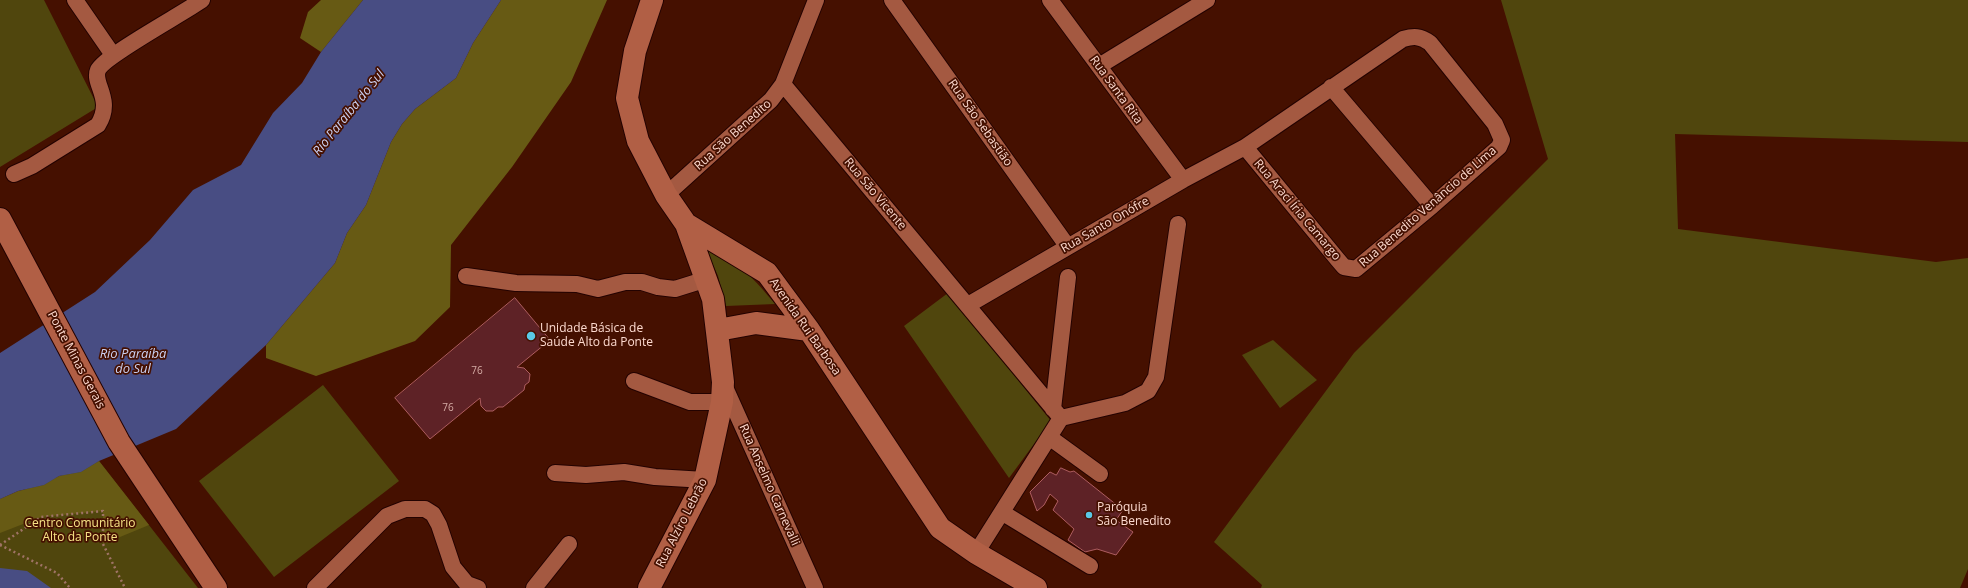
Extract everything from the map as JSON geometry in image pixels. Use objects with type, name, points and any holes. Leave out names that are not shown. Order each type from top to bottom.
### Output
[{"type":"main road","name":"Avenida Rui Barbosa","points":[[652,0],[635,51],[628,98],[638,141],[666,195],[686,224],[767,273],[809,330],[940,528],[976,553],[1036,588]]},
{"type":"main road","name":"Ponte Minas Gerais","points":[[0,219],[119,442],[216,588]]},
{"type":"main road","name":"Rua Alzíro Lebrão","points":[[649,588],[705,480],[723,392],[718,330],[713,299],[686,224]]},
{"type":"main road","points":[[718,330],[756,323],[809,330]]},
{"type":"street","points":[[76,0],[113,55]]},
{"type":"street","points":[[14,174],[32,166],[98,125],[103,118],[104,96],[96,77],[98,69],[113,55],[202,0]]},
{"type":"street","name":"Rua São Benedito","points":[[666,195],[771,100],[783,84],[816,0]]},
{"type":"street","name":"Rua São Sebastião","points":[[892,0],[1068,247]]},
{"type":"street","name":"Rua Santa Rita","points":[[1050,0],[1183,180]]},
{"type":"street","points":[[1099,66],[1207,0]]},
{"type":"street","name":"Rua Santo Onófre","points":[[968,305],[1183,180],[1245,147],[1403,39],[1413,36],[1422,38],[1430,43],[1495,124],[1502,140]]},
{"type":"street","name":"Rua São Vicente","points":[[783,84],[1057,413]]},
{"type":"street","points":[[1331,87],[1432,206]]},
{"type":"street","name":"Rua Benedito Venâncio de Lima","points":[[1351,269],[1356,269],[1362,265],[1432,206],[1499,147],[1502,140]]},
{"type":"street","name":"Rua Araci Íria Camargo","points":[[1245,147],[1338,260],[1344,266],[1351,269]]},
{"type":"street","points":[[1057,413],[1125,403],[1148,391],[1156,377],[1178,224]]},
{"type":"street","points":[[466,276],[516,283],[577,284],[598,289],[625,282],[642,282],[658,287],[675,289],[707,279]]},
{"type":"street","points":[[976,553],[1003,513],[1049,437],[1057,413],[1068,277]]},
{"type":"street","points":[[634,381],[690,402],[723,392]]},
{"type":"street","name":"Rua Anselmo Carnevalli","points":[[723,392],[815,588]]},
{"type":"street","points":[[1049,437],[1100,474]]},
{"type":"street","points":[[555,473],[586,475],[624,472],[655,477],[705,480]]},
{"type":"street","points":[[315,588],[387,516],[405,509],[425,508],[432,514],[438,525],[453,567],[467,584],[478,588]]},
{"type":"street","points":[[1003,513],[1090,566]]},
{"type":"street","points":[[534,588],[569,544]]},
{"type":"path","points":[[70,588],[57,573],[0,545],[41,517],[103,510],[103,544],[125,588]]},
{"type":"green space","points":[[0,0],[44,0],[98,107],[0,167]]},
{"type":"green space","points":[[1501,0],[1968,0],[1968,142],[1675,134],[1678,229],[1936,262],[1968,258],[1968,569],[1960,588],[1261,588],[1262,585],[1214,542],[1354,353],[1548,159]]},
{"type":"green space","points":[[707,251],[718,254],[737,265],[761,287],[775,304],[726,306],[718,276]]},
{"type":"green space","points":[[948,293],[1051,421],[1009,478],[904,326]]},
{"type":"green space","points":[[1273,340],[1317,380],[1280,408],[1242,355]]},
{"type":"green space","points":[[323,385],[399,481],[274,577],[199,481]]},
{"type":"green space","name":"Centro Comunitário Alto da Ponte","points":[[99,461],[198,588],[0,588],[0,499]]},
{"type":"shaded area","points":[[321,0],[363,0],[321,52],[300,38],[308,12]]},
{"type":"shaded area","points":[[501,0],[607,0],[571,82],[512,167],[451,245],[450,307],[415,341],[316,376],[266,358],[266,345],[335,263],[347,233],[366,205],[391,142],[402,124],[415,109],[456,78],[473,43]]},
{"type":"shaded area","points":[[99,461],[149,525],[103,544],[103,511],[41,517],[0,533],[0,499],[18,491],[44,485],[59,476],[81,472]]},
{"type":"water","name":"Rio Paraíba do Sul","points":[[363,0],[501,0],[473,43],[456,78],[415,109],[402,124],[391,142],[366,205],[347,233],[335,263],[266,345],[176,429],[99,461],[81,472],[59,476],[44,485],[18,491],[0,499],[0,353],[95,292],[150,240],[193,190],[241,165],[273,113],[302,83],[321,52]]},
{"type":"water","points":[[0,568],[27,571],[51,588],[0,588]]},
{"type":"building","points":[[515,298],[550,340],[517,367],[524,368],[530,374],[529,382],[525,385],[524,390],[503,407],[498,407],[493,411],[486,411],[481,406],[480,398],[430,439],[395,398]]},
{"type":"building","name":"Paróquia São Benedito","points":[[1061,468],[1070,472],[1074,471],[1123,510],[1116,520],[1133,532],[1116,555],[1097,549],[1085,552],[1068,540],[1074,529],[1053,510],[1058,501],[1050,494],[1044,505],[1037,511],[1030,492],[1050,472],[1056,475]]},
{"type":"place","name":"Unidade Básica de Saúde Alto da Ponte","points":[[531,336]]},
{"type":"place","name":"Paróquia São Benedito","points":[[1089,515]]}]
